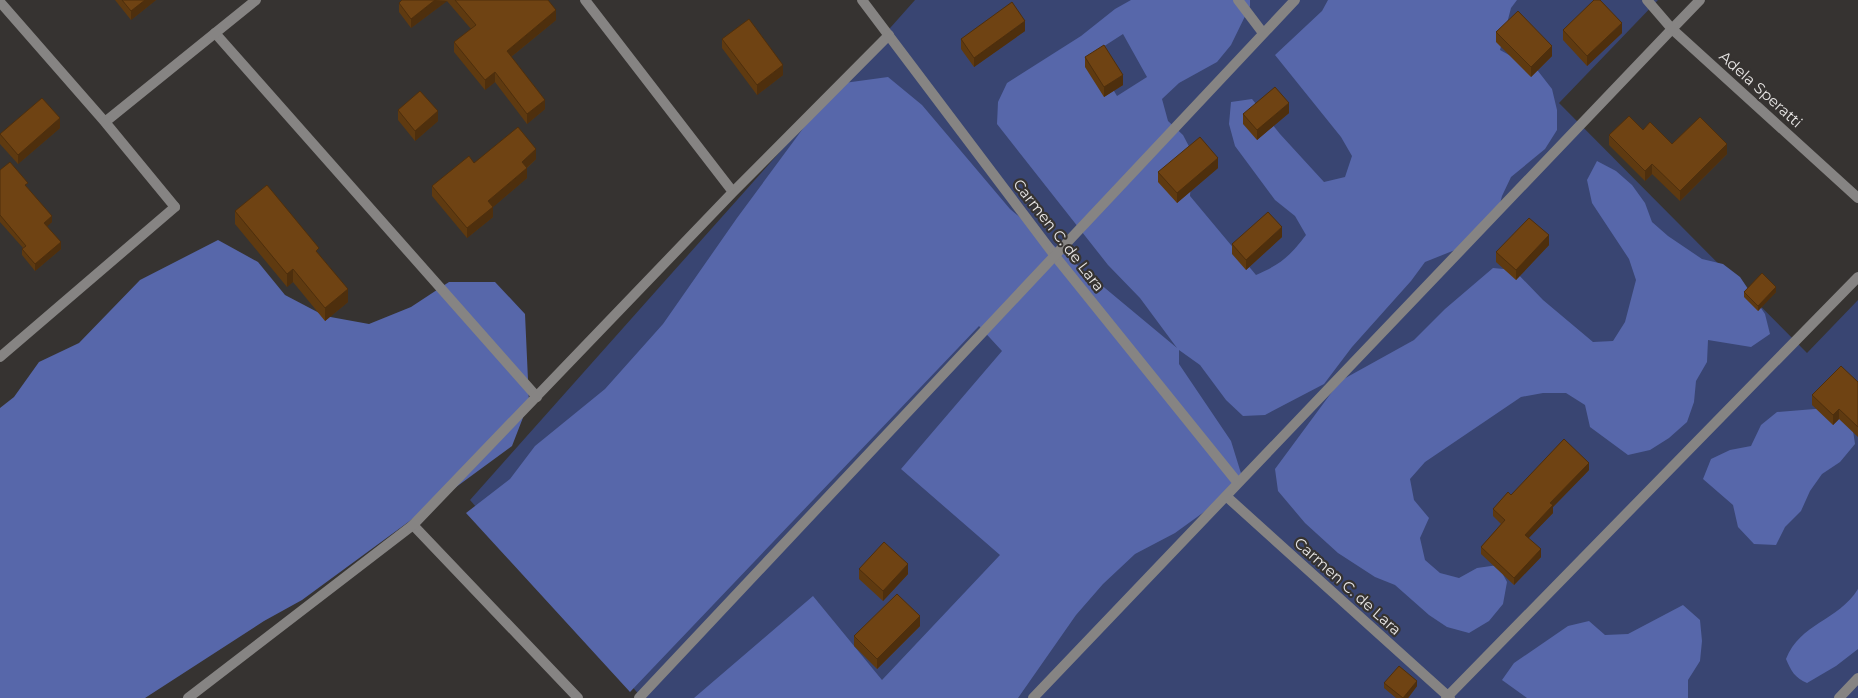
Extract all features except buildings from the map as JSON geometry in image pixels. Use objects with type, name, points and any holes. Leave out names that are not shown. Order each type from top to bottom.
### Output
[{"type":"street","points":[[105,122],[256,0]]},
{"type":"street","points":[[585,0],[733,192]]},
{"type":"street","name":"Carmen C. de Lara","points":[[862,0],[1055,256],[1238,483]]},
{"type":"street","points":[[1238,0],[1263,32]]},
{"type":"street","points":[[639,698],[1295,0]]},
{"type":"street","name":"Adela Speratti","points":[[1647,0],[1672,29],[1858,198]]},
{"type":"street","points":[[1033,698],[1700,0]]},
{"type":"street","points":[[0,2],[105,122],[175,207],[0,357]]},
{"type":"street","points":[[215,32],[537,397]]},
{"type":"street","points":[[188,698],[413,525],[733,192],[889,35]]},
{"type":"street","points":[[1448,697],[1858,277]]},
{"type":"street","name":"Carmen C. de Lara","points":[[1226,496],[1448,697]]},
{"type":"street","points":[[413,525],[578,698]]},
{"type":"street","points":[[1839,698],[1858,678]]},
{"type":"shaded area","points":[[915,0],[1658,0],[1559,103],[1807,353],[1858,300],[1858,698],[642,698],[470,500]]},
{"type":"shaded area","points":[[1131,0],[1250,0],[1250,6],[1231,45],[1217,62],[1179,83],[1162,99],[1168,121],[1183,135],[1193,154],[1190,196],[1256,275],[1284,259],[1306,235],[1295,216],[1275,200],[1235,146],[1229,124],[1231,102],[1252,99],[1280,134],[1324,182],[1345,177],[1352,156],[1341,137],[1275,55],[1322,11],[1328,0],[1517,0],[1511,8],[1500,50],[1538,71],[1552,89],[1557,110],[1557,130],[1545,149],[1511,177],[1502,196],[1497,215],[1465,246],[1425,262],[1411,281],[1352,347],[1324,384],[1265,415],[1243,416],[1226,400],[1200,365],[1179,350],[1179,364],[1231,441],[1244,483],[1175,533],[1135,554],[1103,584],[1076,615],[1018,698],[694,698],[813,596],[882,680],[1000,555],[901,469],[1002,351],[979,326],[630,692],[466,513],[510,479],[535,446],[605,389],[663,324],[737,218],[813,115],[844,83],[888,77],[922,105],[1010,209],[1177,348],[1140,298],[1108,265],[997,124],[998,102],[1007,83],[1081,36],[1115,9]],"holes":[[[1123,34],[1147,77],[1117,96],[1092,54]]]},
{"type":"shaded area","points":[[1597,161],[1616,171],[1632,185],[1645,203],[1652,222],[1668,236],[1702,259],[1723,264],[1740,277],[1765,314],[1770,334],[1751,347],[1708,340],[1707,362],[1696,381],[1694,402],[1687,422],[1669,438],[1650,450],[1628,455],[1590,427],[1585,405],[1566,393],[1543,393],[1521,397],[1425,462],[1410,479],[1414,500],[1429,518],[1420,538],[1425,560],[1440,573],[1459,578],[1477,568],[1498,565],[1507,582],[1503,604],[1489,621],[1469,633],[1447,627],[1429,615],[1395,585],[1375,577],[1338,553],[1305,523],[1278,491],[1275,469],[1340,381],[1414,340],[1445,309],[1493,268],[1514,270],[1543,300],[1593,342],[1613,341],[1625,322],[1636,280],[1629,259],[1592,203],[1587,180]]},
{"type":"shaded area","points":[[218,240],[258,262],[285,295],[325,316],[369,324],[411,307],[449,282],[495,282],[525,314],[529,402],[512,446],[302,600],[264,621],[145,698],[0,698],[0,408],[14,397],[39,362],[79,343],[140,280]]},
{"type":"shaded area","points":[[1839,407],[1852,424],[1855,444],[1840,462],[1822,474],[1810,491],[1801,511],[1785,527],[1776,545],[1754,544],[1738,527],[1733,505],[1703,479],[1711,459],[1730,450],[1751,446],[1761,425],[1777,412]]},
{"type":"shaded area","points":[[1858,589],[1858,649],[1836,666],[1807,683],[1799,679],[1786,659],[1792,647],[1800,637],[1850,600]]},
{"type":"shaded area","points":[[1683,605],[1700,620],[1702,641],[1700,661],[1688,680],[1688,698],[1527,698],[1502,680],[1514,663],[1568,626],[1589,621],[1605,635],[1628,634]]}]
